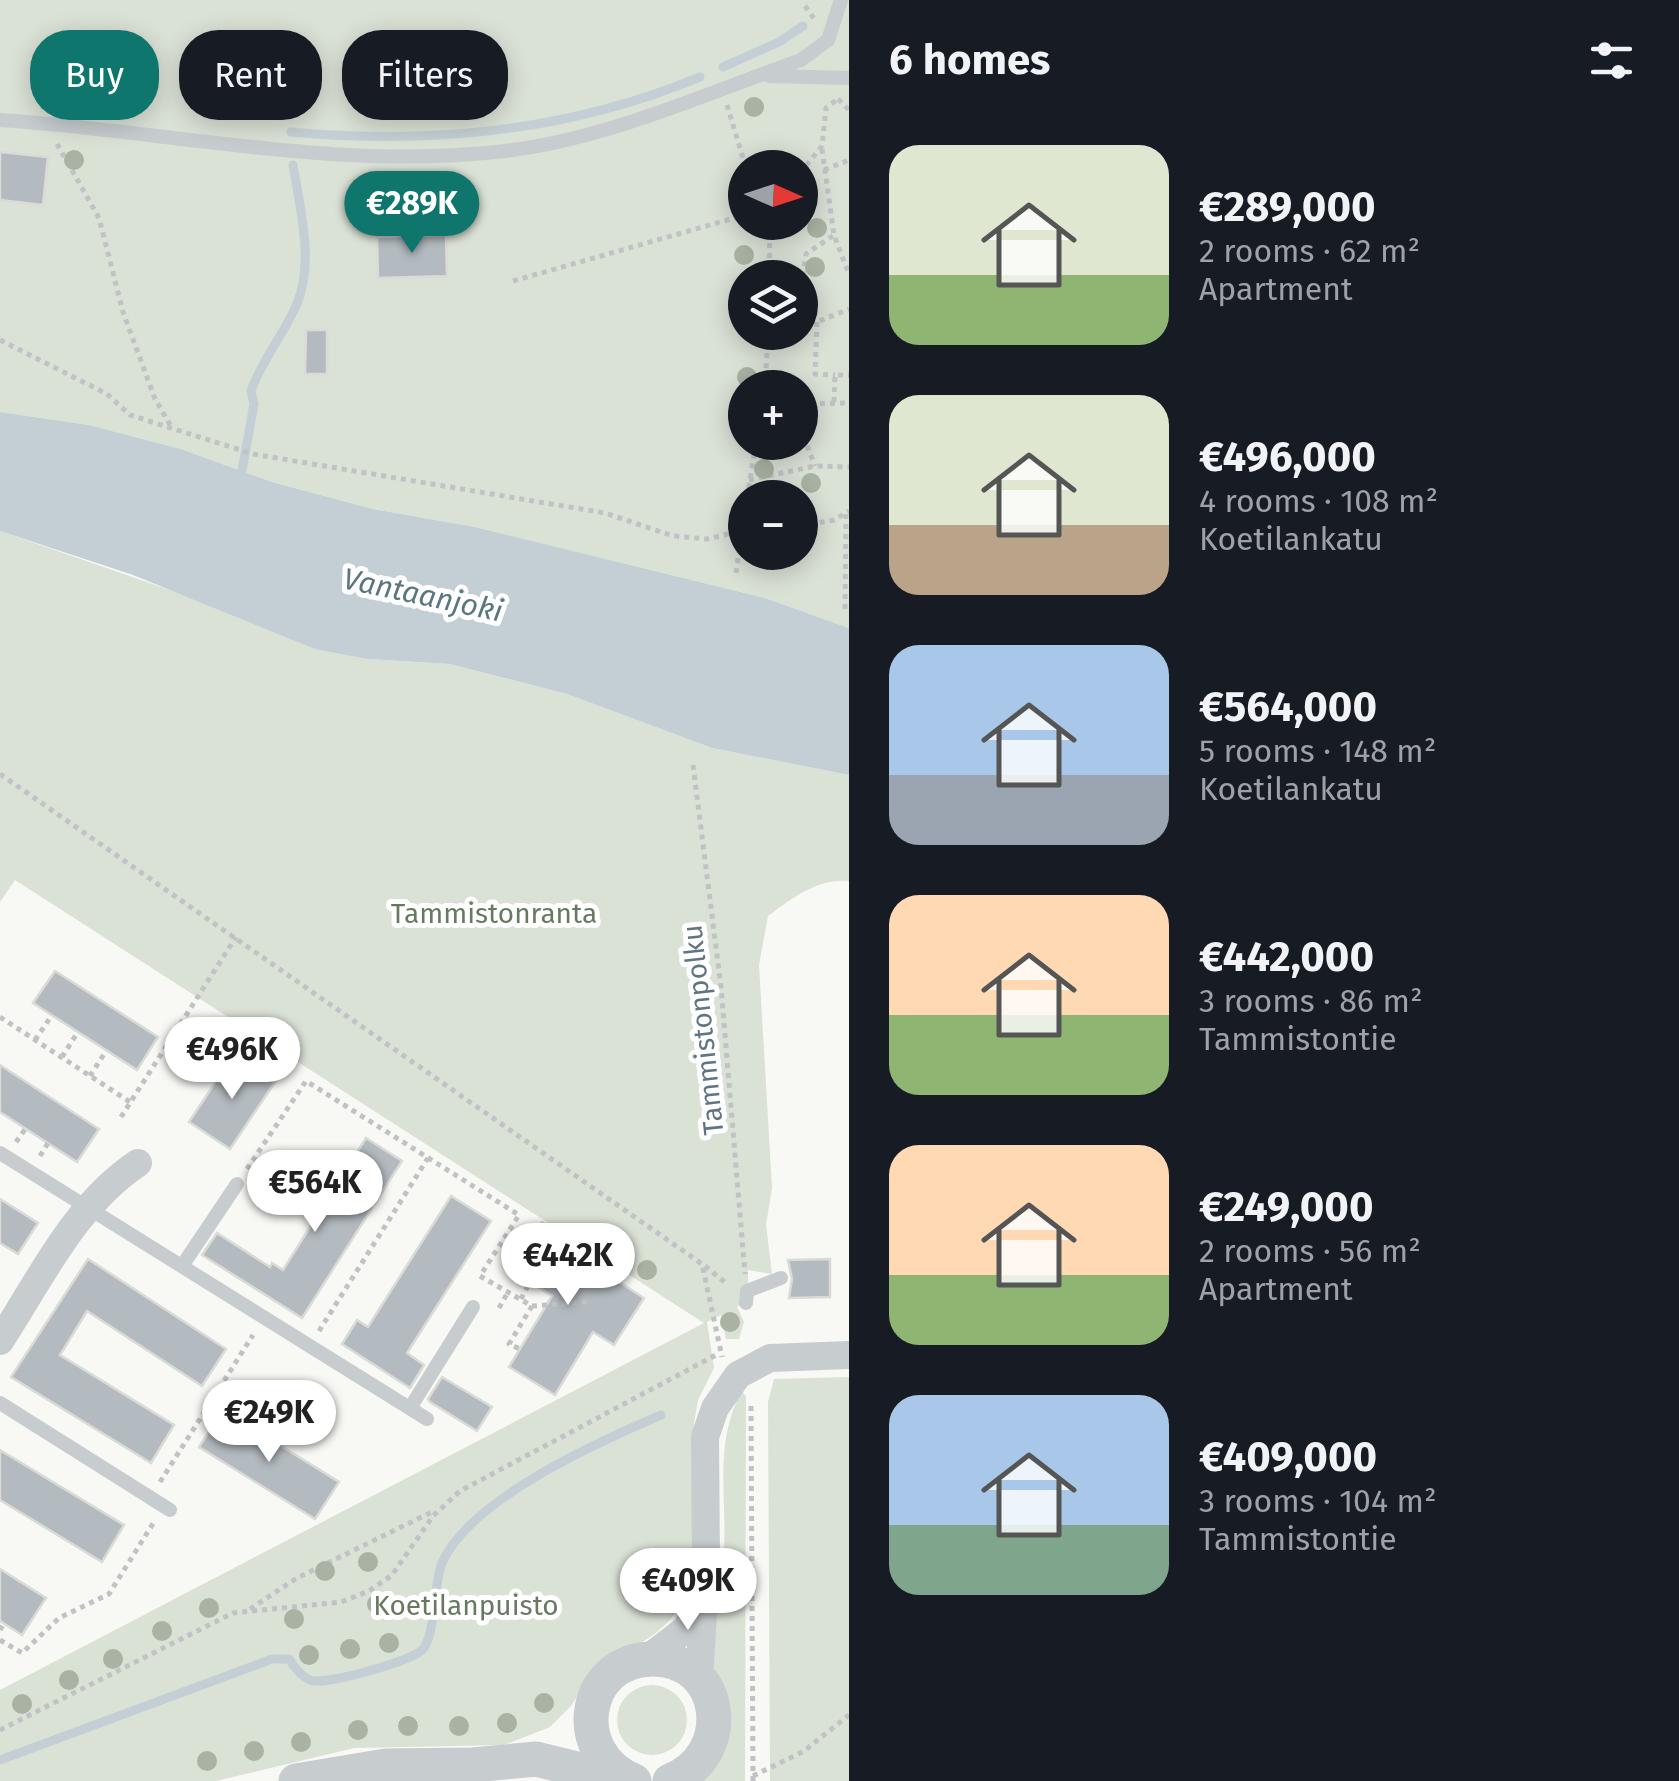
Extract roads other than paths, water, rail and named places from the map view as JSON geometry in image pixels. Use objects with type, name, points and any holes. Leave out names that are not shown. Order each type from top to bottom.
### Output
[{"type":"street","points":[[0,1341],[86,1206],[108,1183],[138,1163]]},
{"type":"street","points":[[699,1680],[706,1564],[706,1437],[715,1408],[738,1375],[770,1358],[849,1355]]},
{"type":"street","points":[[624,1777],[592,1738],[594,1699],[609,1676],[621,1667],[647,1659],[686,1628],[702,1600]]},
{"type":"street","points":[[647,1659],[681,1666],[699,1680],[712,1700],[715,1724],[709,1748],[685,1776]]},
{"type":"street","points":[[536,1759],[591,1713]]},
{"type":"street","points":[[296,1781],[386,1766],[473,1765],[536,1759],[624,1777]]},
{"type":"lane","points":[[0,120],[320,156],[410,157],[508,151],[590,133],[801,60],[828,40],[841,0]]},
{"type":"lane","points":[[758,75],[846,78]]},
{"type":"lane","points":[[0,1153],[428,1419]]},
{"type":"lane","points":[[182,1266],[237,1184]]},
{"type":"lane","points":[[746,1297],[781,1278]]},
{"type":"lane","points":[[410,1408],[474,1306]]},
{"type":"lane","points":[[0,1403],[167,1508]]},
{"type":"water","name":"Vantaanjoki","points":[[0,412],[89,425],[181,449],[272,482],[373,509],[475,527],[765,598],[849,628],[849,775],[712,748],[567,694],[450,664],[368,659],[315,649],[133,575],[0,531]]},
{"type":"waterway","points":[[723,67],[779,42],[803,26]]},
{"type":"waterway","points":[[291,132],[396,136],[500,130],[601,110],[700,77]]},
{"type":"waterway","points":[[242,471],[254,404],[251,391],[302,290],[304,236],[293,165]]},
{"type":"waterway","points":[[0,1760],[272,1659],[289,1659],[304,1676],[319,1681],[366,1672],[413,1656],[426,1645],[442,1563],[457,1539],[479,1517],[538,1475],[661,1415]]},
{"type":"park label","name":"Tammistonranta","points":[[494,913]]},
{"type":"park label","name":"Koetilanpuisto","points":[[466,1605]]}]
